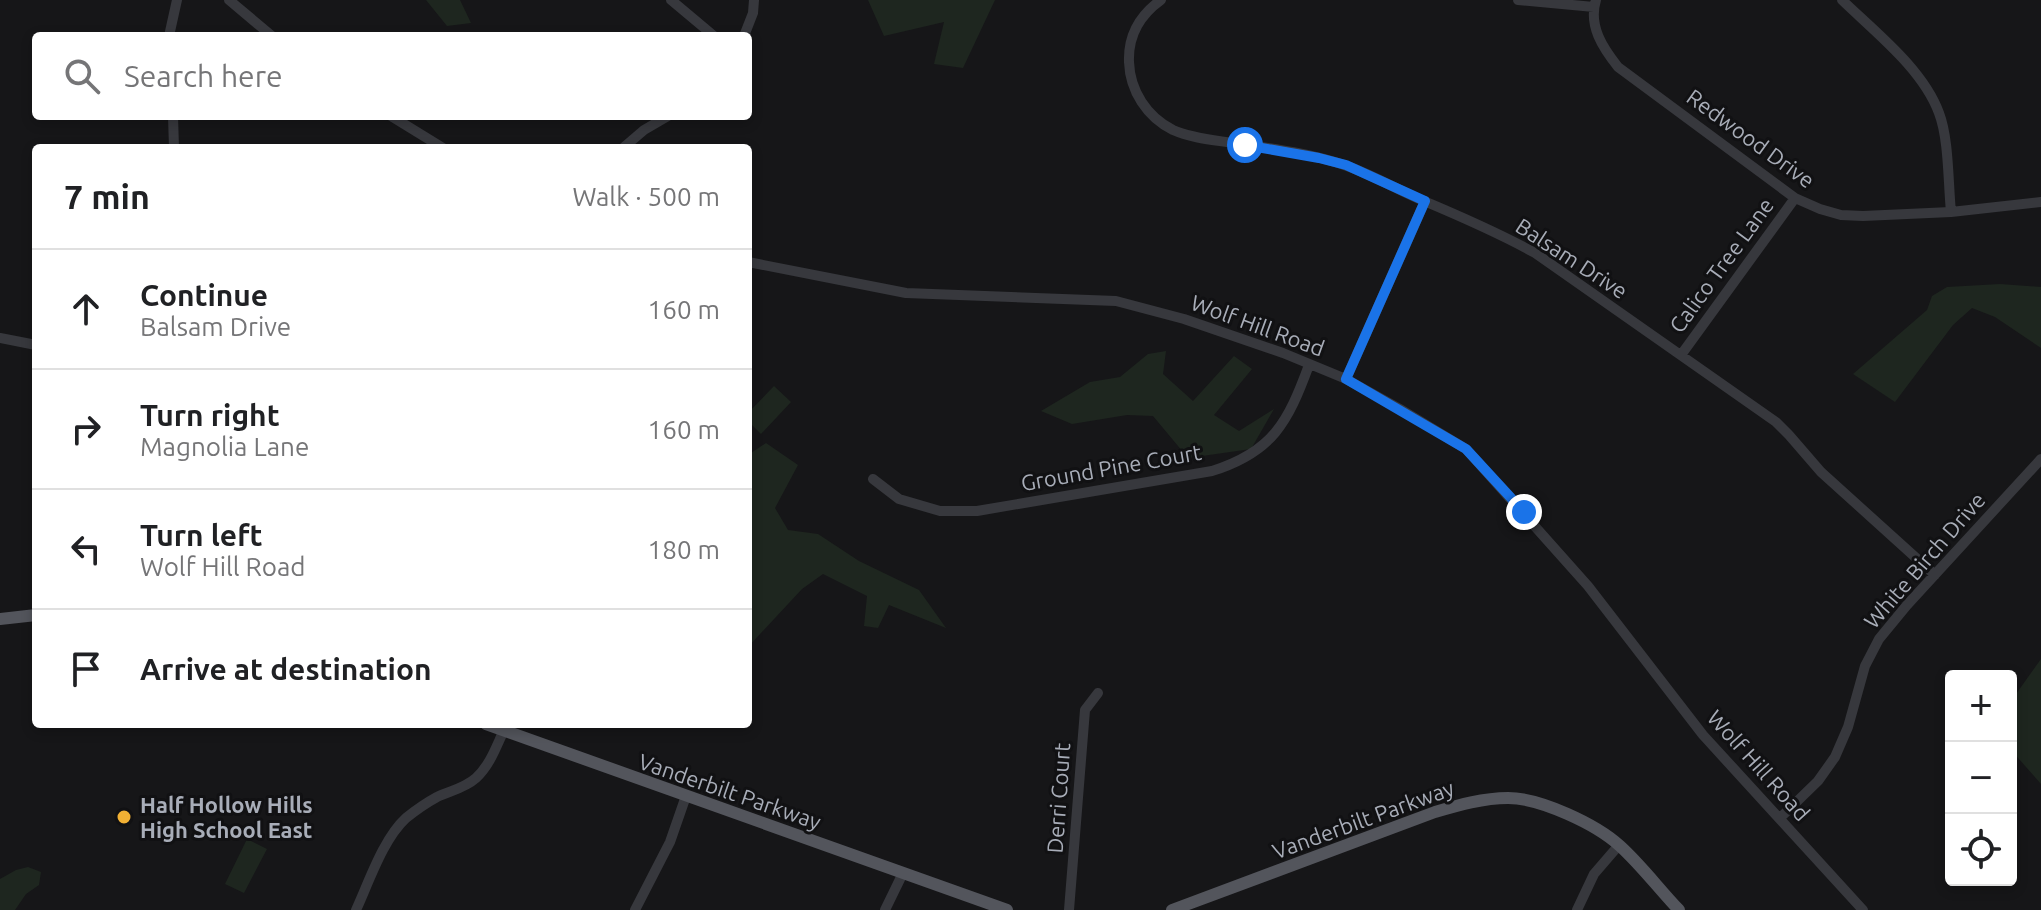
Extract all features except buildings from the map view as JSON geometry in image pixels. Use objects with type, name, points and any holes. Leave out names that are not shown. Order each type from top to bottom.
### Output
[{"type":"main road","points":[[0,619],[32,615]]},
{"type":"main road","name":"Vanderbilt Parkway","points":[[498,728],[1007,910]]},
{"type":"main road","name":"Vanderbilt Parkway","points":[[1172,910],[1435,812],[1473,801],[1511,798],[1545,806],[1585,821],[1619,845],[1679,910]]},
{"type":"street","points":[[170,32],[179,0]]},
{"type":"street","points":[[229,0],[267,32]]},
{"type":"street","points":[[671,0],[709,32]]},
{"type":"street","points":[[746,32],[754,0]]},
{"type":"street","name":"Balsam Drive","points":[[1161,0],[1144,14],[1133,33],[1128,52],[1129,76],[1138,97],[1153,117],[1175,130],[1198,136],[1346,165],[1503,235],[1535,253],[1776,422],[1821,472],[1935,575]]},
{"type":"street","points":[[1518,0],[1595,4]]},
{"type":"street","points":[[1842,0],[1902,59],[1932,98],[1940,115],[1944,136],[1951,212]]},
{"type":"street","name":"Redwood Drive","points":[[1595,4],[1595,27],[1602,47],[1618,67],[1795,198],[1841,215],[1863,216],[1951,212],[2041,202]]},
{"type":"street","points":[[173,120],[174,144]]},
{"type":"street","points":[[398,120],[436,144]]},
{"type":"street","points":[[628,144],[661,120]]},
{"type":"street","name":"Calico Tree Lane","points":[[1681,355],[1795,198]]},
{"type":"street","points":[[1346,379],[1425,201]]},
{"type":"street","name":"Wolf Hill Road","points":[[752,263],[906,293],[1116,301],[1184,319],[1283,353],[1346,379],[1466,449],[1588,586],[1703,735],[1863,910]]},
{"type":"street","points":[[0,338],[32,344]]},
{"type":"street","name":"Ground Pine Court","points":[[873,479],[899,499],[940,511],[977,511],[1212,471],[1235,464],[1275,434],[1293,405],[1309,365]]},
{"type":"street","name":"White Birch Drive","points":[[1780,818],[1818,781],[1835,757],[1848,727],[1865,666],[1879,639],[2041,459]]},
{"type":"street","name":"Derri Court","points":[[1069,910],[1085,710],[1098,693]]},
{"type":"street","points":[[356,910],[392,835],[404,820],[420,807],[476,779],[490,761],[504,730]]},
{"type":"street","points":[[635,910],[670,842],[686,796]]},
{"type":"street","points":[[1577,910],[1594,874],[1619,845]]},
{"type":"street","points":[[885,910],[903,873]]},
{"type":"shaded area","points":[[426,0],[460,0],[471,23],[447,26]]},
{"type":"shaded area","points":[[868,0],[995,0],[963,68],[934,64],[944,22],[884,36]]},
{"type":"shaded area","points":[[2000,284],[2041,287],[2041,348],[1995,317],[1972,308],[1953,325],[1895,402],[1853,374],[1927,310],[1932,296],[1947,287]]},
{"type":"shaded area","points":[[1166,351],[1163,374],[1193,401],[1234,356],[1252,369],[1214,415],[1239,431],[1274,409],[1251,449],[1188,458],[1153,416],[1127,415],[1072,424],[1041,411],[1090,382],[1120,377],[1148,354]]},
{"type":"shaded area","points":[[774,386],[791,402],[761,434],[752,425],[752,409]]},
{"type":"shaded area","points":[[766,443],[798,465],[775,508],[788,530],[818,534],[859,561],[919,590],[946,628],[889,605],[878,628],[864,626],[867,596],[823,574],[802,589],[752,643],[752,452]]},
{"type":"shaded area","points":[[2041,659],[2041,784],[2017,757],[2017,693]]},
{"type":"shaded area","points":[[247,839],[267,849],[244,893],[225,884]]},
{"type":"shaded area","points":[[28,867],[41,872],[39,885],[26,894],[15,910],[0,910],[0,879]]},
{"type":"place","name":"Half Hollow Hills High School East","points":[[124,817]]},
{"type":"route","points":[[1245,145],[1346,165],[1425,201],[1346,379],[1466,449],[1524,512]]}]
